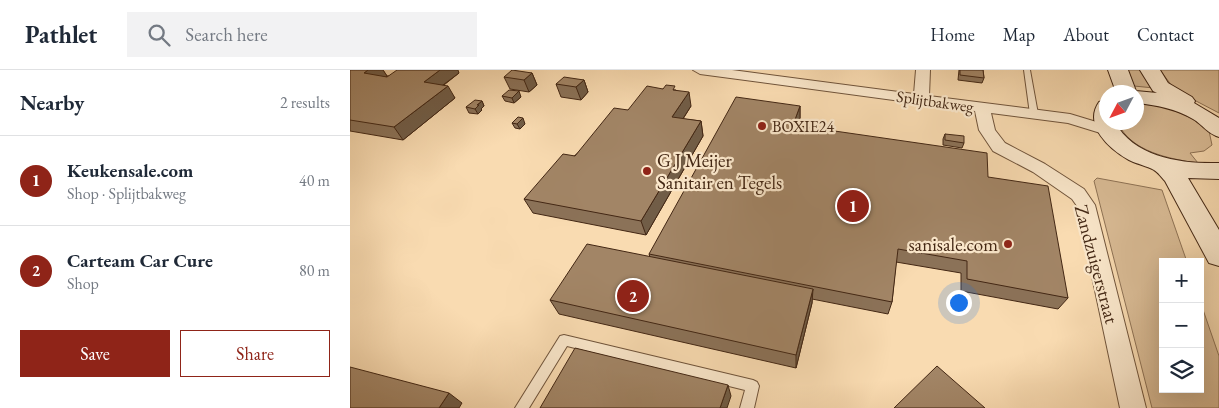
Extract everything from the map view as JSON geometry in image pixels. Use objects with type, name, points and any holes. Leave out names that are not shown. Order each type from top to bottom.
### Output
[{"type":"main road","points":[[1118,70],[1123,85]]},
{"type":"main road","points":[[1150,70],[1160,87],[1218,125]]},
{"type":"main road","points":[[1144,98],[1174,104],[1218,125]]},
{"type":"main road","points":[[1112,130],[1119,142],[1136,153],[1164,165],[1185,170],[1217,171]]},
{"type":"main road","points":[[1164,165],[1175,177],[1219,255]]},
{"type":"street","name":"Splijtbakweg","points":[[700,70],[802,77],[982,108],[1070,119],[1099,118]]},
{"type":"street","points":[[921,98],[923,70]]},
{"type":"street","name":"Zandzuigerstraat","points":[[982,108],[988,130],[1000,147],[1039,168],[1078,194],[1086,205],[1133,408]]},
{"type":"lane","points":[[1027,70],[1034,114]]},
{"type":"lane","points":[[522,408],[564,340],[753,386],[747,408]]},
{"type":"shaded area","points":[[1126,70],[1142,70],[1154,88],[1144,87],[1144,85],[1134,85]]},
{"type":"shaded area","points":[[1160,70],[1219,70],[1219,113],[1175,90]]},
{"type":"shaded area","points":[[1144,104],[1146,104],[1175,111],[1193,120],[1209,131],[1212,145],[1204,151],[1190,153],[1198,163],[1152,152],[1132,141],[1122,130],[1144,130]]},
{"type":"shaded area","points":[[1097,178],[1162,190],[1186,258],[1159,258],[1159,393],[1204,393],[1204,313],[1219,356],[1219,408],[1152,408],[1094,181]]},
{"type":"building","points":[[350,70],[368,70],[364,73],[387,77],[397,70],[440,70],[424,82],[448,86],[394,127],[350,120]]},
{"type":"building","points":[[512,70],[532,73],[524,80],[504,77]]},
{"type":"building","points":[[960,70],[983,70],[984,78],[960,75]]},
{"type":"building","points":[[564,77],[584,80],[576,87],[556,84]]},
{"type":"building","points":[[666,85],[675,86],[673,90],[689,92],[672,117],[701,121],[641,221],[524,199],[563,154],[575,156],[614,108],[628,110],[647,86],[663,89]]},
{"type":"building","points":[[509,90],[519,91],[512,98],[502,96]]},
{"type":"building","points":[[736,97],[800,106],[793,125],[987,153],[988,177],[1048,186],[1068,298],[967,279],[967,261],[898,249],[892,302],[649,254]]},
{"type":"building","points":[[475,100],[482,101],[475,109],[466,107]]},
{"type":"building","points":[[518,117],[523,118],[517,124],[512,123]]},
{"type":"building","points":[[945,134],[964,136],[964,143],[945,140]]},
{"type":"building","points":[[587,244],[813,289],[796,355],[550,300]]},
{"type":"building","points":[[575,348],[728,385],[720,408],[540,408]]},
{"type":"building","points":[[937,366],[985,408],[894,408]]},
{"type":"building","points":[[350,367],[449,393],[439,408],[350,408]]},
{"type":"place","name":"BOXIE24","points":[[762,126]]},
{"type":"place","name":"G J Meijer Sanitair en Tegels","points":[[647,171]]},
{"type":"place","name":"Keukensale.com","points":[[853,206]]},
{"type":"place","name":"sanisale.com","points":[[1008,244]]},
{"type":"place","name":"Carteam Car Cure","points":[[633,296]]}]
